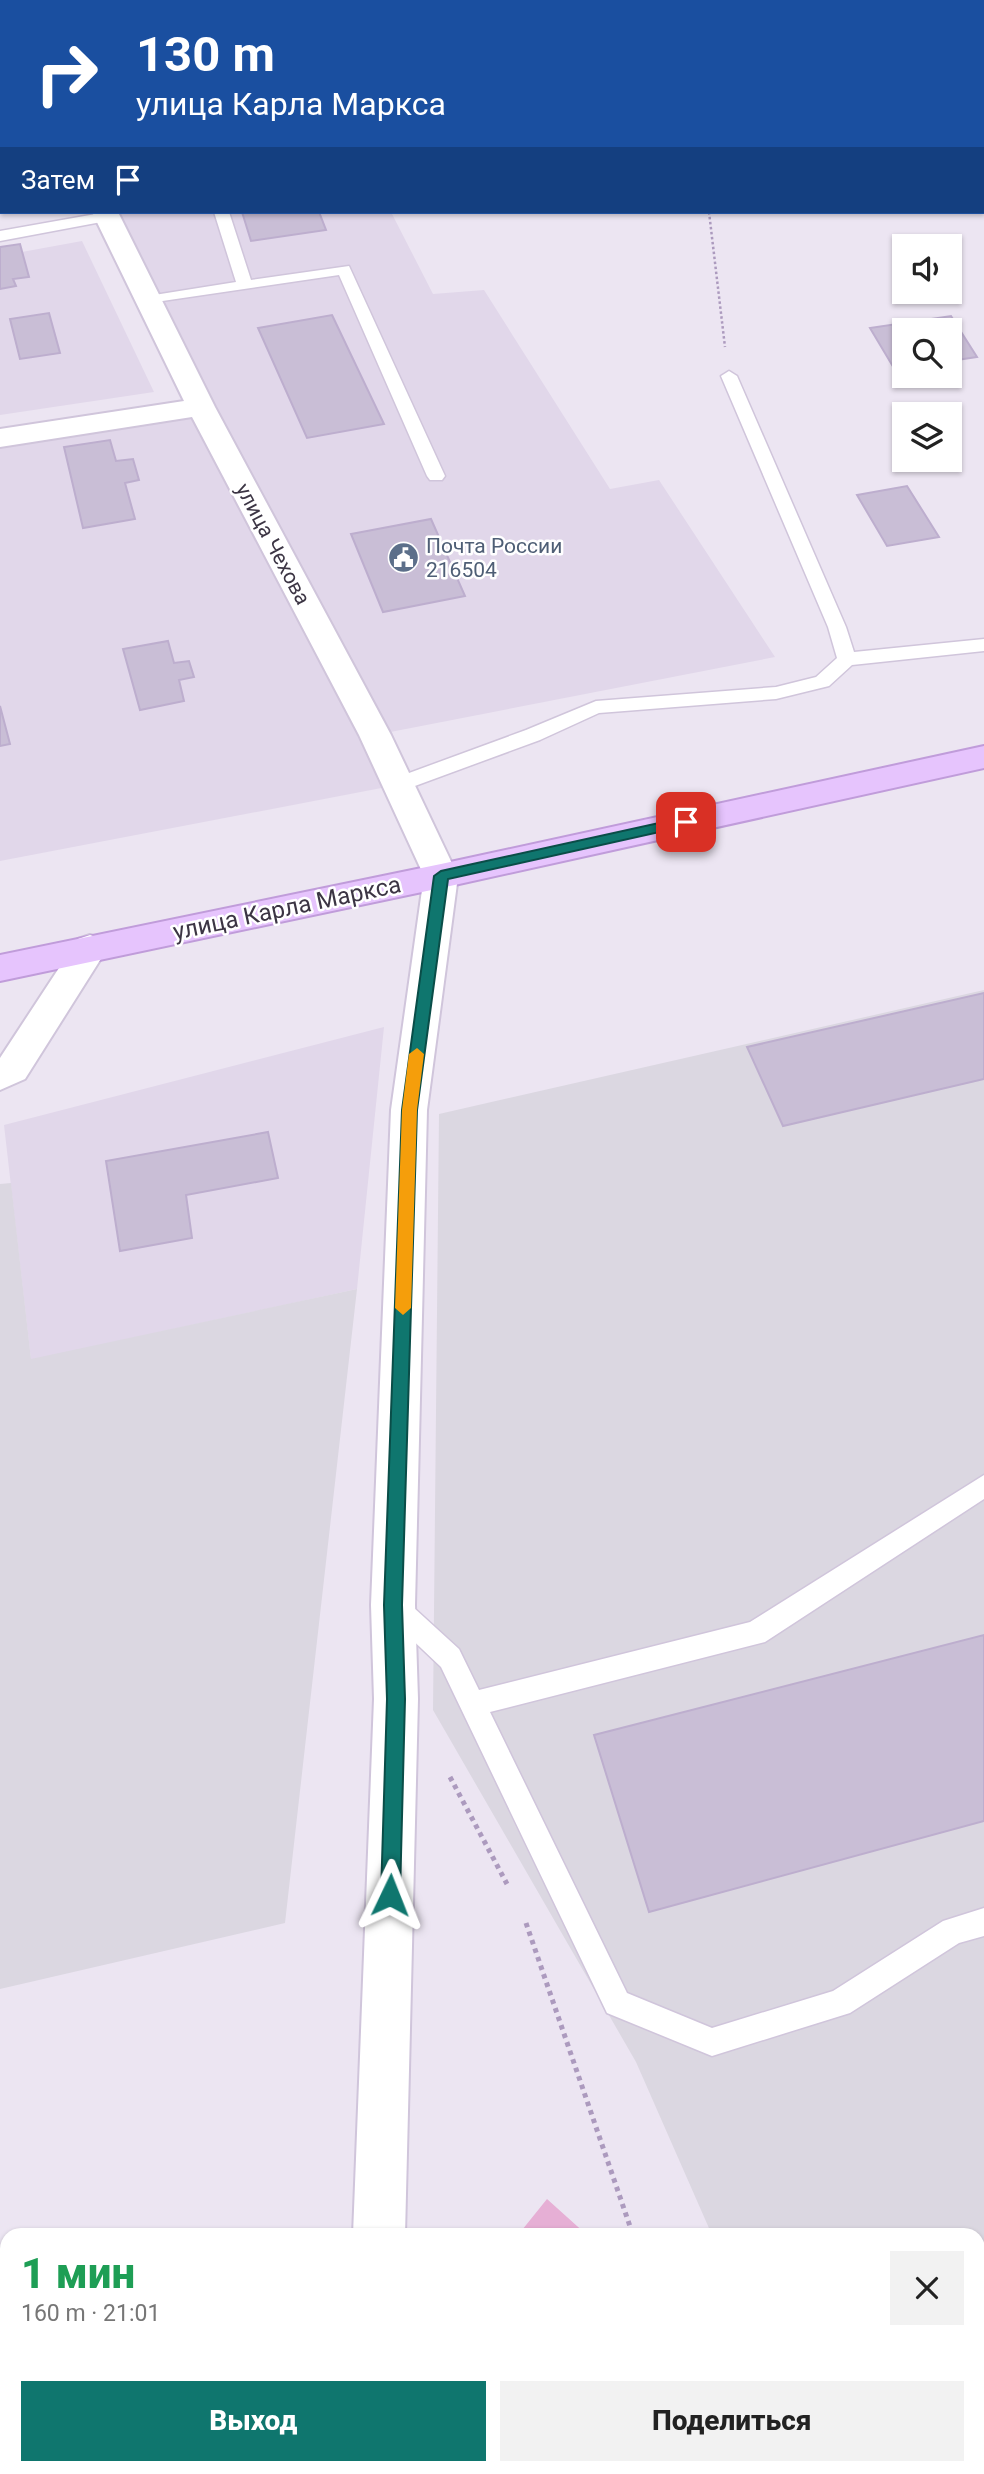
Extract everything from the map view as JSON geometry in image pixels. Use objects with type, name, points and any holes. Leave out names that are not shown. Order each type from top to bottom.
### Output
[{"type":"main road","name":"улица Карла Маркса","points":[[0,968],[441,876],[984,757]]},
{"type":"street","name":"улица Чехова","points":[[106,214],[201,407],[375,735],[441,876]]},
{"type":"street","points":[[0,438],[201,407]]},
{"type":"street","points":[[376,2228],[396,1699],[393,1605],[409,1110],[441,876]]},
{"type":"street","points":[[0,1076],[12,1069],[90,948]]},
{"type":"lane","points":[[0,236],[106,214]]},
{"type":"lane","points":[[222,214],[245,285]]},
{"type":"lane","points":[[148,301],[344,269],[436,476]]},
{"type":"lane","points":[[729,376],[837,627],[846,659]]},
{"type":"lane","points":[[397,785],[533,735],[596,707],[776,693],[822,682],[846,659],[984,645]]},
{"type":"lane","points":[[473,1704],[756,1633],[984,1486]]},
{"type":"lane","points":[[393,1605],[450,1658],[617,2003],[712,2042],[840,2003],[953,1931],[984,1922]]},
{"type":"path","points":[[709,214],[729,376]]},
{"type":"path","points":[[444,1767],[509,1889]]},
{"type":"path","points":[[522,1913],[631,2228]]},
{"type":"shaded area","points":[[106,214],[392,214],[433,294],[484,290],[610,489],[659,480],[775,657],[375,735],[397,785],[0,861],[0,448],[201,407]]},
{"type":"shaded area","points":[[82,241],[154,392],[0,415],[0,256]]},
{"type":"shaded area","points":[[984,990],[984,2228],[709,2228],[636,2062],[433,1710],[439,1114]]},
{"type":"shaded area","points":[[384,1027],[357,1289],[31,1360],[4,1125]]},
{"type":"shaded area","points":[[11,1183],[31,1359],[357,1289],[285,1923],[0,1989],[0,1184]]},
{"type":"shaded area","points":[[547,2199],[579,2228],[524,2228]]},
{"type":"building","points":[[243,214],[320,214],[326,230],[251,241]]},
{"type":"building","points":[[20,244],[29,277],[13,279],[16,286],[0,289],[0,247]]},
{"type":"building","points":[[49,313],[60,353],[20,359],[10,319]]},
{"type":"building","points":[[332,315],[384,424],[307,438],[258,328]]},
{"type":"building","points":[[892,325],[892,365],[870,328]]},
{"type":"building","points":[[962,333],[977,357],[962,359]]},
{"type":"building","points":[[110,440],[116,461],[133,459],[139,480],[125,483],[135,519],[83,528],[64,447]]},
{"type":"building","points":[[907,486],[939,537],[887,546],[857,495]]},
{"type":"building","points":[[431,519],[465,596],[383,612],[351,534]]},
{"type":"building","points":[[168,641],[174,663],[189,661],[194,677],[179,680],[184,701],[140,710],[123,649]]},
{"type":"building","points":[[0,706],[10,744],[0,746]]},
{"type":"building","points":[[984,993],[984,1079],[783,1126],[747,1047]]},
{"type":"building","points":[[268,1132],[278,1178],[186,1195],[192,1238],[120,1251],[106,1161]]},
{"type":"building","points":[[984,1635],[984,1821],[649,1912],[594,1735]]},
{"type":"slow traffic","points":[[403,1308],[409,1110],[417,1054]]},
{"type":"place","name":"Почта России 216504","points":[[403,558]]},
{"type":"route","points":[[390,1895],[396,1699],[393,1605],[409,1110],[441,876],[686,822]]}]
